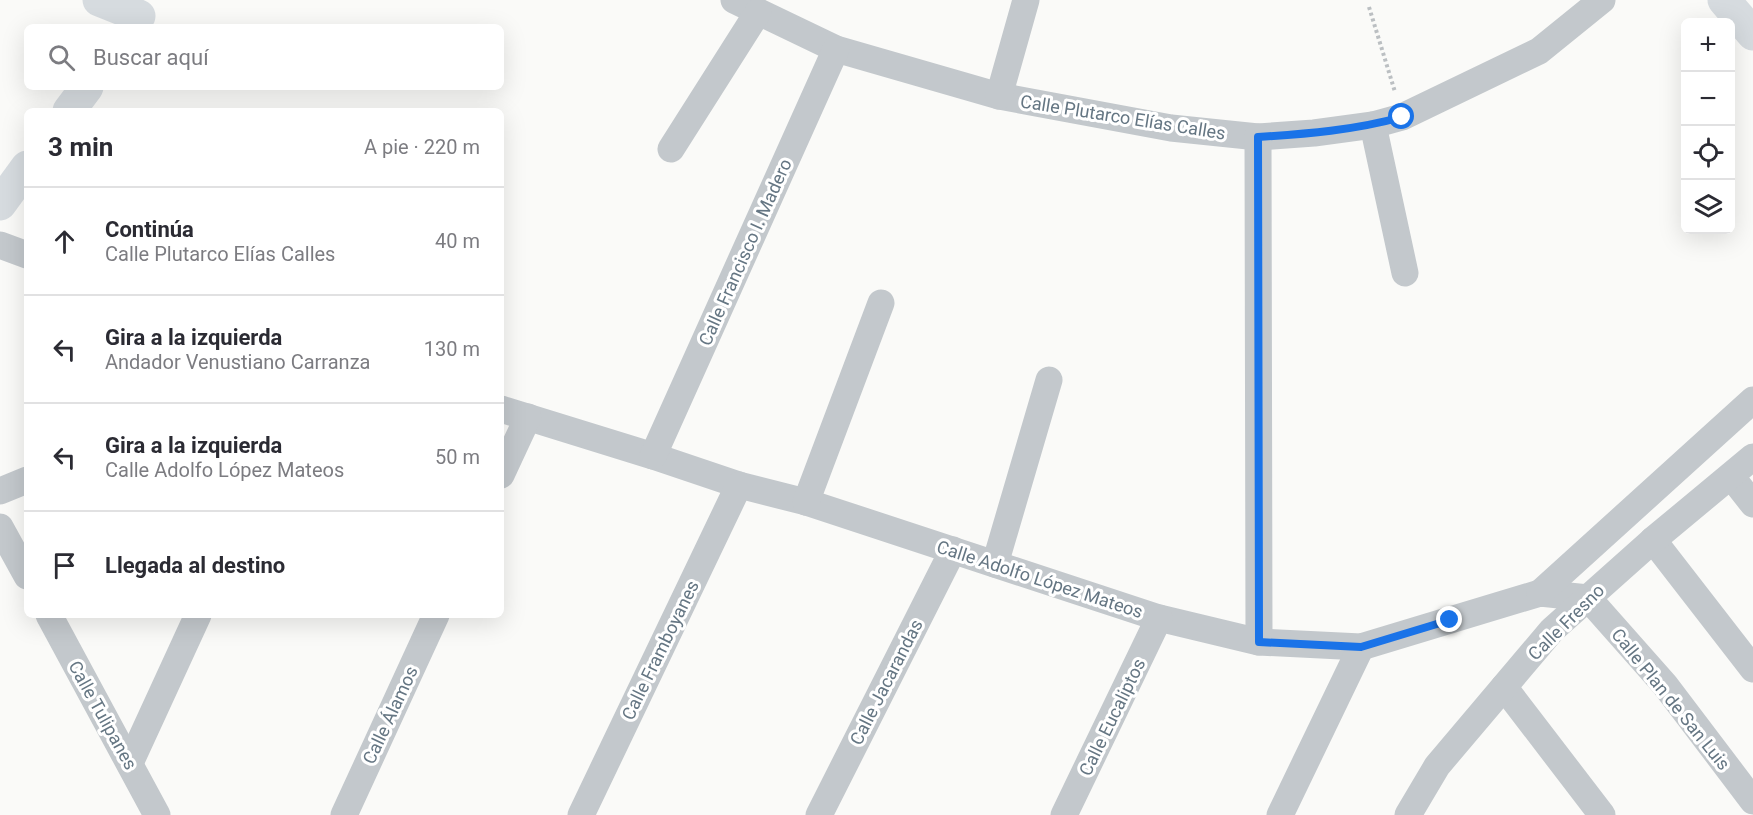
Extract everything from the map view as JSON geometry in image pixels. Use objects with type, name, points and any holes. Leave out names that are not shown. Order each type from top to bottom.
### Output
[{"type":"main road","points":[[99,0],[144,14]]},
{"type":"main road","points":[[1724,0],[1753,34]]},
{"type":"main road","points":[[71,108],[85,90]]},
{"type":"main road","points":[[0,204],[24,172]]},
{"type":"street","name":"Calle Plutarco Elías Calles","points":[[734,0],[836,49],[999,96],[1171,128],[1258,137],[1314,133],[1373,125],[1402,117],[1539,51],[1602,0]]},
{"type":"street","points":[[999,96],[1026,0]]},
{"type":"street","points":[[671,149],[758,12]]},
{"type":"street","name":"Calle Francisco I. Madero","points":[[653,456],[836,49]]},
{"type":"street","points":[[1373,125],[1405,273]]},
{"type":"street","points":[[1258,137],[1259,642]]},
{"type":"street","points":[[0,245],[24,254]]},
{"type":"street","points":[[806,502],[881,303]]},
{"type":"street","points":[[995,564],[1049,380]]},
{"type":"street","points":[[1540,593],[1753,400]]},
{"type":"street","name":"Calle Adolfo López Mateos","points":[[504,410],[739,485],[806,502],[1159,618],[1259,642],[1361,647],[1540,593],[1588,598]]},
{"type":"street","points":[[504,469],[528,417]]},
{"type":"street","name":"Calle Fresno","points":[[1408,815],[1437,766],[1552,630],[1653,540],[1753,457]]},
{"type":"street","points":[[1731,476],[1753,504]]},
{"type":"street","points":[[0,491],[24,481]]},
{"type":"street","name":"Calle Framboyanes","points":[[581,815],[739,485]]},
{"type":"street","points":[[0,527],[24,571]]},
{"type":"street","points":[[1653,540],[1753,669]]},
{"type":"street","name":"Calle Jacarandas","points":[[819,815],[952,550]]},
{"type":"street","name":"Calle Plan de San Luis","points":[[1588,598],[1665,685],[1753,801]]},
{"type":"street","name":"Calle Tulipanes","points":[[51,618],[157,815]]},
{"type":"street","points":[[130,763],[197,618]]},
{"type":"street","name":"Calle Álamos","points":[[344,815],[435,618]]},
{"type":"street","name":"Calle Eucaliptos","points":[[1064,815],[1159,618]]},
{"type":"street","points":[[1280,815],[1361,647]]},
{"type":"street","points":[[1504,687],[1602,815]]},
{"type":"path","points":[[1369,7],[1402,117]]},
{"type":"route","points":[[1402,117],[1373,125],[1314,133],[1258,137],[1259,642],[1361,647],[1450,620]]}]
